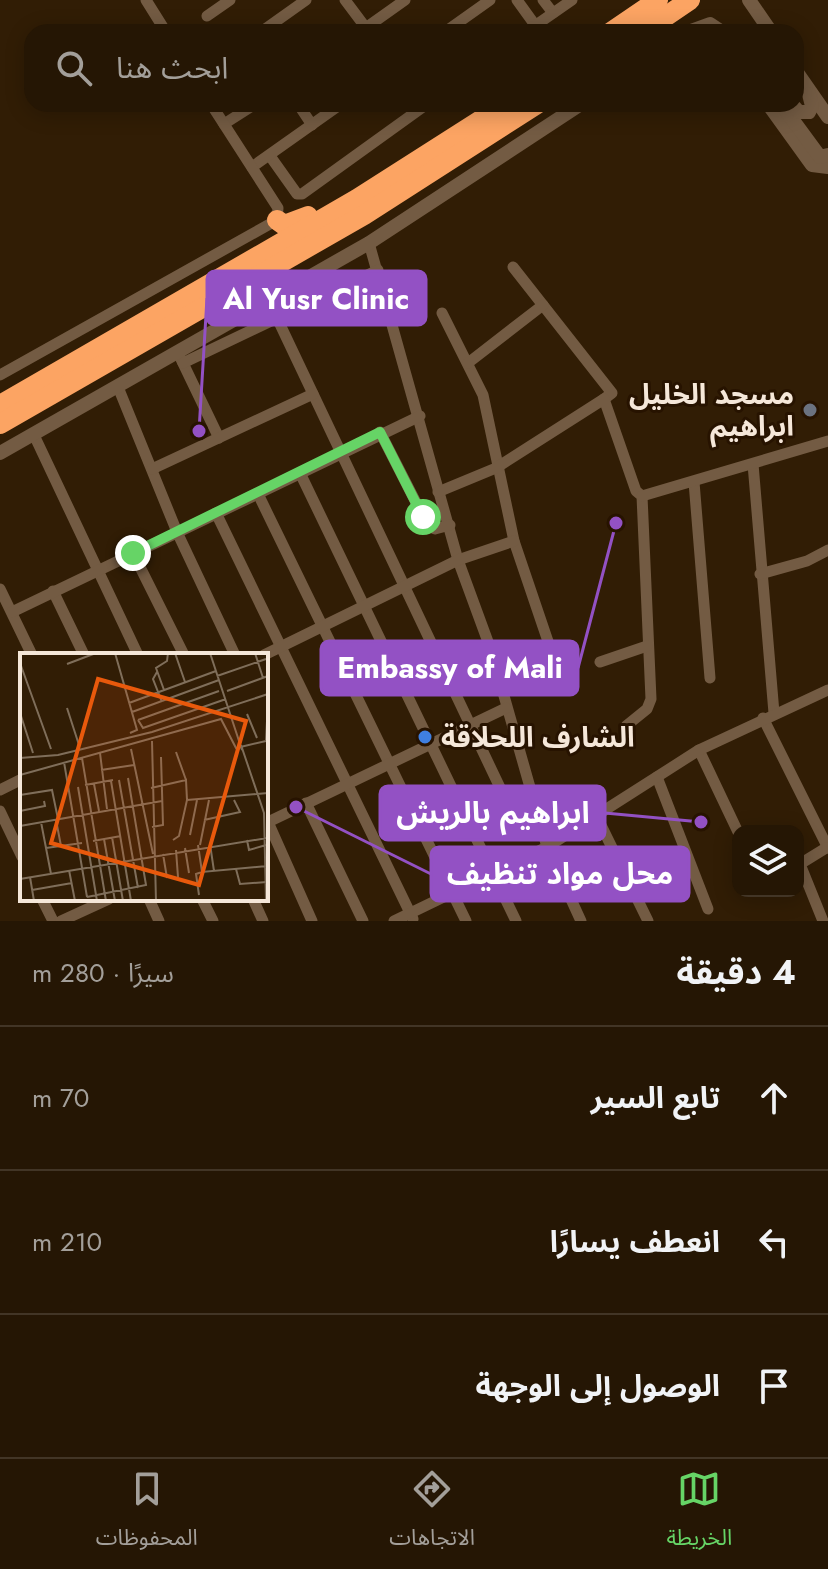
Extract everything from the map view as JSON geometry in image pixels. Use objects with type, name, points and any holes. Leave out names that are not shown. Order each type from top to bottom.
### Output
[{"type":"highway","points":[[623,24],[658,0]]},
{"type":"highway","points":[[655,24],[690,0]]},
{"type":"highway","points":[[0,405],[401,171],[493,112]]},
{"type":"highway","points":[[0,424],[364,215],[525,112]]},
{"type":"highway","points":[[277,220],[284,225],[303,219],[380,176],[401,171]]},
{"type":"street","points":[[146,0],[161,24]]},
{"type":"street","points":[[207,16],[230,0]]},
{"type":"street","points":[[272,24],[306,0]]},
{"type":"street","points":[[345,0],[359,24]]},
{"type":"street","points":[[371,24],[405,0]]},
{"type":"street","points":[[456,24],[490,0]]},
{"type":"street","points":[[517,0],[528,24]]},
{"type":"street","points":[[543,0],[553,13]]},
{"type":"street","points":[[536,24],[572,0]]},
{"type":"street","points":[[750,0],[766,24]]},
{"type":"street","points":[[804,83],[827,115]]},
{"type":"street","points":[[804,112],[809,112],[812,106],[808,89]]},
{"type":"street","points":[[0,375],[277,220],[278,208],[216,112]]},
{"type":"street","points":[[224,124],[243,112]]},
{"type":"street","points":[[303,112],[312,125]]},
{"type":"street","points":[[252,167],[312,125],[323,112]]},
{"type":"street","points":[[270,156],[297,194],[302,194],[416,112]]},
{"type":"street","points":[[180,358],[369,243],[569,112]]},
{"type":"street","points":[[774,112],[812,165],[828,167]]},
{"type":"street","points":[[787,112],[819,157],[828,155]]},
{"type":"street","points":[[369,243],[458,560],[491,650],[547,847],[581,921]]},
{"type":"street","points":[[438,492],[496,468],[612,393],[513,267]]},
{"type":"street","points":[[0,453],[118,387],[378,270]]},
{"type":"street","points":[[468,363],[543,305]]},
{"type":"street","points":[[442,313],[483,395],[496,468],[514,541],[555,662],[544,678],[501,691]]},
{"type":"street","points":[[277,318],[515,818],[527,830],[542,831]]},
{"type":"street","points":[[180,358],[219,438]]},
{"type":"street","points":[[118,387],[177,532],[234,653]]},
{"type":"street","points":[[152,469],[313,394]]},
{"type":"street","points":[[604,399],[636,491],[642,496],[651,699],[647,709],[626,726]]},
{"type":"street","points":[[12,612],[380,432],[420,416]]},
{"type":"street","points":[[380,432],[428,526],[435,529],[450,525]]},
{"type":"street","points":[[34,435],[137,653]]},
{"type":"street","points":[[642,496],[828,441]]},
{"type":"street","points":[[753,464],[768,716],[827,848],[800,864],[823,921]]},
{"type":"street","points":[[300,473],[516,921]]},
{"type":"street","points":[[694,482],[710,678]]},
{"type":"street","points":[[258,494],[466,921]]},
{"type":"street","points":[[216,513],[412,918]]},
{"type":"street","points":[[268,653],[458,560],[514,541]]},
{"type":"street","points":[[760,574],[807,561],[828,550]]},
{"type":"street","points":[[133,553],[183,653]]},
{"type":"street","points":[[0,589],[31,653]]},
{"type":"street","points":[[53,591],[83,653]]},
{"type":"street","points":[[600,662],[647,646]]},
{"type":"street","points":[[394,921],[412,918],[547,847],[699,750],[768,716],[827,694]]},
{"type":"street","points":[[268,822],[506,708]]},
{"type":"street","points":[[699,750],[735,825]]},
{"type":"street","points":[[657,777],[708,909]]},
{"type":"street","points":[[0,790],[20,780]]},
{"type":"street","points":[[306,803],[363,921]]},
{"type":"street","points":[[0,811],[20,853]]},
{"type":"street","points":[[596,815],[648,921]]},
{"type":"street","points":[[268,825],[312,921]]},
{"type":"street","points":[[43,901],[53,921]]},
{"type":"street","points":[[61,921],[105,901]]},
{"type":"street","points":[[150,901],[159,921]]},
{"type":"street","points":[[203,901],[213,921]]},
{"type":"street","points":[[254,901],[263,921]]},
{"type":"place","name":"مسجد الخليل ابراهيم","points":[[810,410]]},
{"type":"place","name":"Al Yusr Clinic","points":[[199,431]]},
{"type":"place","name":"Embassy of Mali","points":[[616,523]]},
{"type":"place","name":"الشارف اللحلاقة","points":[[425,737]]},
{"type":"place","name":"محل مواد تنظيف","points":[[296,807]]},
{"type":"place","name":"ابراهيم بالريش","points":[[701,822]]},
{"type":"route","points":[[133,553],[380,432],[423,517]]}]
